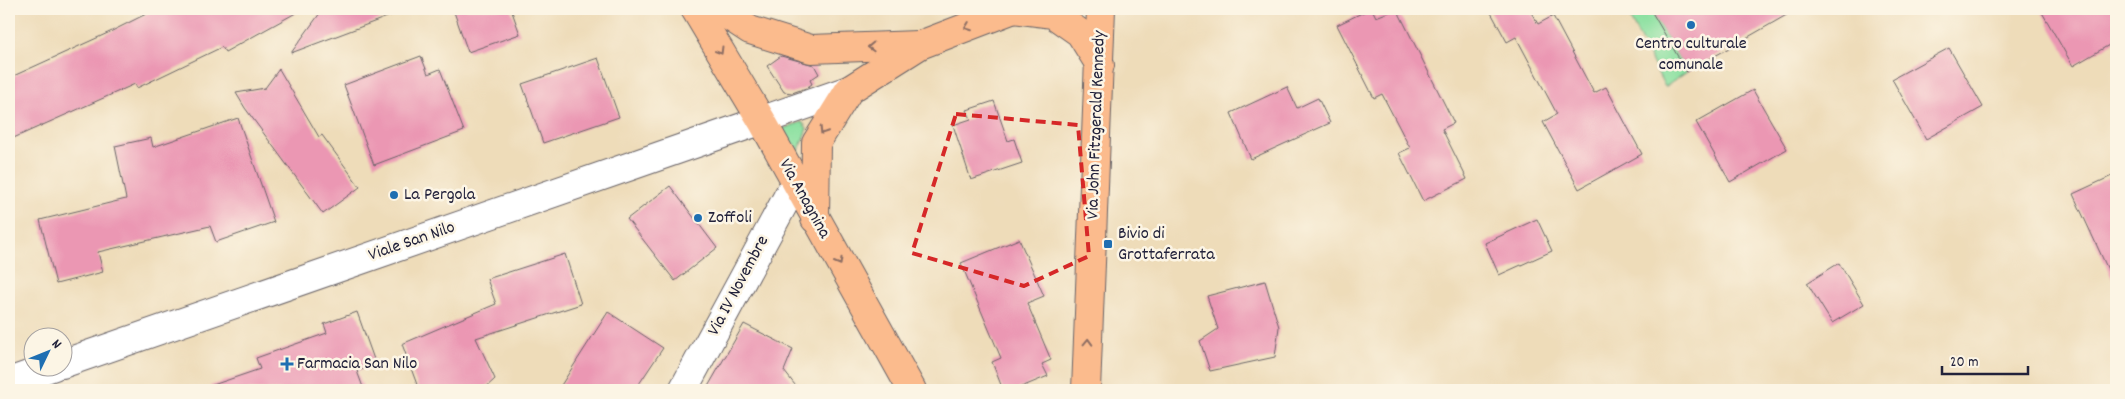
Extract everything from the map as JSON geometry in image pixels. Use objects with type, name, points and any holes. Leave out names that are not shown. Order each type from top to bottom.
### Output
[{"type":"main road","name":"Via Anagnina","points":[[695,9],[762,121],[815,220],[912,390]]},
{"type":"main road","points":[[718,9],[750,30],[811,49],[920,45]]},
{"type":"main road","points":[[815,220],[816,143],[849,90],[920,45],[1014,9],[1054,14],[1080,33],[1100,65]]},
{"type":"main road","name":"Via John Fitzgerald Kennedy","points":[[1086,390],[1103,10]]},
{"type":"street","name":"Viale San Nilo","points":[[72,361],[849,90]]},
{"type":"street","name":"Via IV Novembre","points":[[683,390],[795,183]]},
{"type":"street","points":[[9,382],[26,376]]},
{"type":"highlighted area","points":[[956,114],[1078,125],[1089,256],[1024,286],[912,253]]},
{"type":"green space","points":[[1625,9],[1657,9],[1652,12],[1687,72],[1665,87]]},
{"type":"green space","points":[[802,122],[807,128],[796,159],[776,131]]},
{"type":"building","points":[[156,9],[303,9],[225,52],[222,47],[137,88],[135,84],[9,140],[9,78]]},
{"type":"building","points":[[323,9],[402,9],[403,11],[291,53]]},
{"type":"building","points":[[453,9],[511,9],[520,34],[468,52]]},
{"type":"building","points":[[1372,9],[1376,17],[1397,9],[1454,123],[1442,129],[1467,179],[1423,201],[1399,153],[1410,148],[1382,94],[1374,98],[1337,25]]},
{"type":"building","points":[[1489,9],[1529,9],[1538,24],[1553,16],[1594,93],[1606,87],[1642,154],[1579,189],[1543,122],[1557,114],[1516,37],[1507,42]]},
{"type":"building","points":[[1650,9],[1797,9],[1687,72]]},
{"type":"building","points":[[2040,9],[2116,9],[2116,41],[2073,66]]},
{"type":"building","points":[[1949,48],[1983,107],[1926,139],[1892,79]]},
{"type":"building","points":[[421,56],[428,74],[440,69],[464,131],[374,165],[344,85]]},
{"type":"building","points":[[781,56],[814,65],[819,74],[810,80],[812,84],[806,88],[792,93],[784,92],[767,66]]},
{"type":"building","points":[[598,58],[619,117],[543,143],[522,84]]},
{"type":"building","points":[[279,69],[319,137],[322,135],[360,187],[323,214],[236,93],[265,88]]},
{"type":"building","points":[[1287,87],[1297,108],[1318,98],[1330,123],[1251,159],[1231,113]]},
{"type":"building","points":[[1753,90],[1787,149],[1730,182],[1696,122]]},
{"type":"building","points":[[994,101],[1008,141],[1014,139],[1022,163],[971,180],[953,125],[971,119],[967,110]]},
{"type":"building","points":[[238,118],[274,222],[216,242],[210,226],[98,252],[103,272],[56,284],[40,220],[126,199],[115,146],[151,138],[153,147]]},
{"type":"building","points":[[2116,174],[2116,287],[2073,194]]},
{"type":"building","points":[[670,186],[717,248],[675,281],[627,219]]},
{"type":"building","points":[[1537,219],[1552,251],[1499,275],[1485,243]]},
{"type":"building","points":[[1019,239],[1044,296],[1027,303],[1051,360],[1042,364],[1048,376],[1014,390],[1003,390],[992,362],[1001,358],[961,263]]},
{"type":"building","points":[[565,254],[581,304],[476,338],[495,379],[483,390],[419,390],[402,344],[496,304],[487,279]]},
{"type":"building","points":[[1839,263],[1864,304],[1832,323],[1807,283]]},
{"type":"building","points":[[1265,281],[1279,327],[1275,357],[1210,371],[1200,341],[1218,329],[1207,296]]},
{"type":"building","points":[[357,312],[376,365],[357,371],[364,390],[211,390],[210,386],[260,369],[256,358],[327,333],[324,324]]},
{"type":"building","points":[[608,312],[663,348],[635,390],[558,390]]},
{"type":"building","points":[[744,324],[793,349],[784,371],[799,390],[706,390]]},
{"type":"place","name":"Centro culturale comunale","points":[[1691,25]]},
{"type":"place","name":"La Pergola","points":[[394,195]]},
{"type":"place","name":"Zoffoli","points":[[698,218]]},
{"type":"place","name":"Bivio di Grottaferrata","points":[[1108,244]]},
{"type":"place","name":"Farmacia San Nilo","points":[[287,364]]}]
